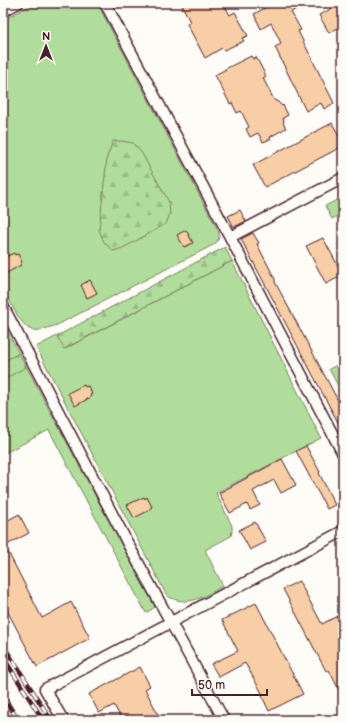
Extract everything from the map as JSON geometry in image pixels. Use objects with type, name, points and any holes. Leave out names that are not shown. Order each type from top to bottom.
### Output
[{"type":"lane","points":[[3,11],[18,3]]},
{"type":"lane","points":[[105,3],[230,237],[343,454]]},
{"type":"lane","points":[[230,237],[343,178]]},
{"type":"lane","points":[[3,306],[128,544],[224,720]]},
{"type":"lane","points":[[64,720],[45,689],[343,531]]},
{"type":"green space","points":[[35,3],[97,3],[219,232],[219,238],[215,244],[57,325],[41,330],[32,330],[24,324],[11,304],[3,287],[3,20]]},
{"type":"green space","points":[[113,141],[133,143],[141,152],[169,202],[170,214],[166,224],[123,248],[113,251],[104,242],[99,230],[107,157]]},
{"type":"green space","points":[[343,197],[343,213],[332,219],[325,206]]},
{"type":"green space","points":[[225,247],[232,261],[64,349],[57,336]]},
{"type":"green space","points":[[232,261],[321,438],[216,493],[232,526],[232,531],[231,536],[205,550],[223,586],[200,598],[181,601],[170,598],[166,594],[36,347],[57,336],[65,349]]},
{"type":"green space","points":[[3,323],[155,607],[146,613],[49,430],[3,454]]},
{"type":"green space","points":[[19,353],[26,367],[3,380],[3,362]]},
{"type":"green space","points":[[343,362],[343,395],[329,369]]},
{"type":"building","points":[[181,3],[223,3],[230,15],[235,12],[248,36],[242,38],[244,41],[224,50],[222,48],[205,58],[187,24],[190,22]]},
{"type":"building","points":[[274,3],[307,3],[291,12],[301,30],[298,31],[334,103],[324,109],[321,103],[306,111],[275,47],[281,44],[271,23],[261,29],[254,14]]},
{"type":"building","points":[[328,3],[343,3],[343,25],[329,33],[319,15],[331,9]]},
{"type":"building","points":[[251,56],[253,59],[256,57],[266,76],[263,78],[274,100],[282,106],[283,105],[288,115],[283,118],[283,123],[286,128],[270,137],[271,139],[263,142],[258,133],[250,137],[246,129],[249,127],[241,111],[237,113],[232,103],[230,104],[215,75]]},
{"type":"building","points":[[332,123],[343,143],[343,146],[265,187],[253,165]]},
{"type":"building","points":[[240,210],[246,221],[234,227],[228,216]]},
{"type":"building","points":[[186,230],[193,243],[184,247],[177,235]]},
{"type":"building","points":[[253,233],[259,243],[257,244],[275,279],[275,282],[343,410],[343,432],[241,239]]},
{"type":"building","points":[[323,238],[343,275],[326,284],[306,246]]},
{"type":"building","points":[[14,253],[15,255],[18,254],[22,262],[20,263],[21,265],[3,275],[3,258]]},
{"type":"building","points":[[90,280],[97,293],[87,298],[81,285]]},
{"type":"building","points":[[84,385],[85,387],[88,386],[92,394],[90,395],[91,397],[75,406],[68,393]]},
{"type":"building","points":[[306,446],[335,505],[327,509],[296,451]]},
{"type":"building","points":[[282,459],[296,485],[281,493],[274,480],[253,491],[260,505],[250,510],[247,504],[230,513],[219,493]]},
{"type":"building","points":[[144,497],[145,499],[147,497],[152,507],[150,510],[134,518],[127,505]]},
{"type":"building","points":[[19,514],[29,533],[5,546],[42,618],[71,602],[90,638],[37,667],[3,603],[3,523]]},
{"type":"building","points":[[255,522],[266,542],[250,550],[239,530]]},
{"type":"building","points":[[299,581],[322,624],[343,613],[343,698],[329,670],[326,671],[283,589]]},
{"type":"building","points":[[256,603],[303,694],[269,711],[262,696],[263,695],[245,663],[219,677],[211,664],[238,651],[222,620]]},
{"type":"building","points":[[140,667],[150,686],[145,689],[161,720],[122,720],[114,705],[99,713],[89,694]]},
{"type":"railway","points":[[3,645],[51,720]]},
{"type":"railway","points":[[3,657],[43,720]]},
{"type":"railway","points":[[3,696],[18,720]]}]
